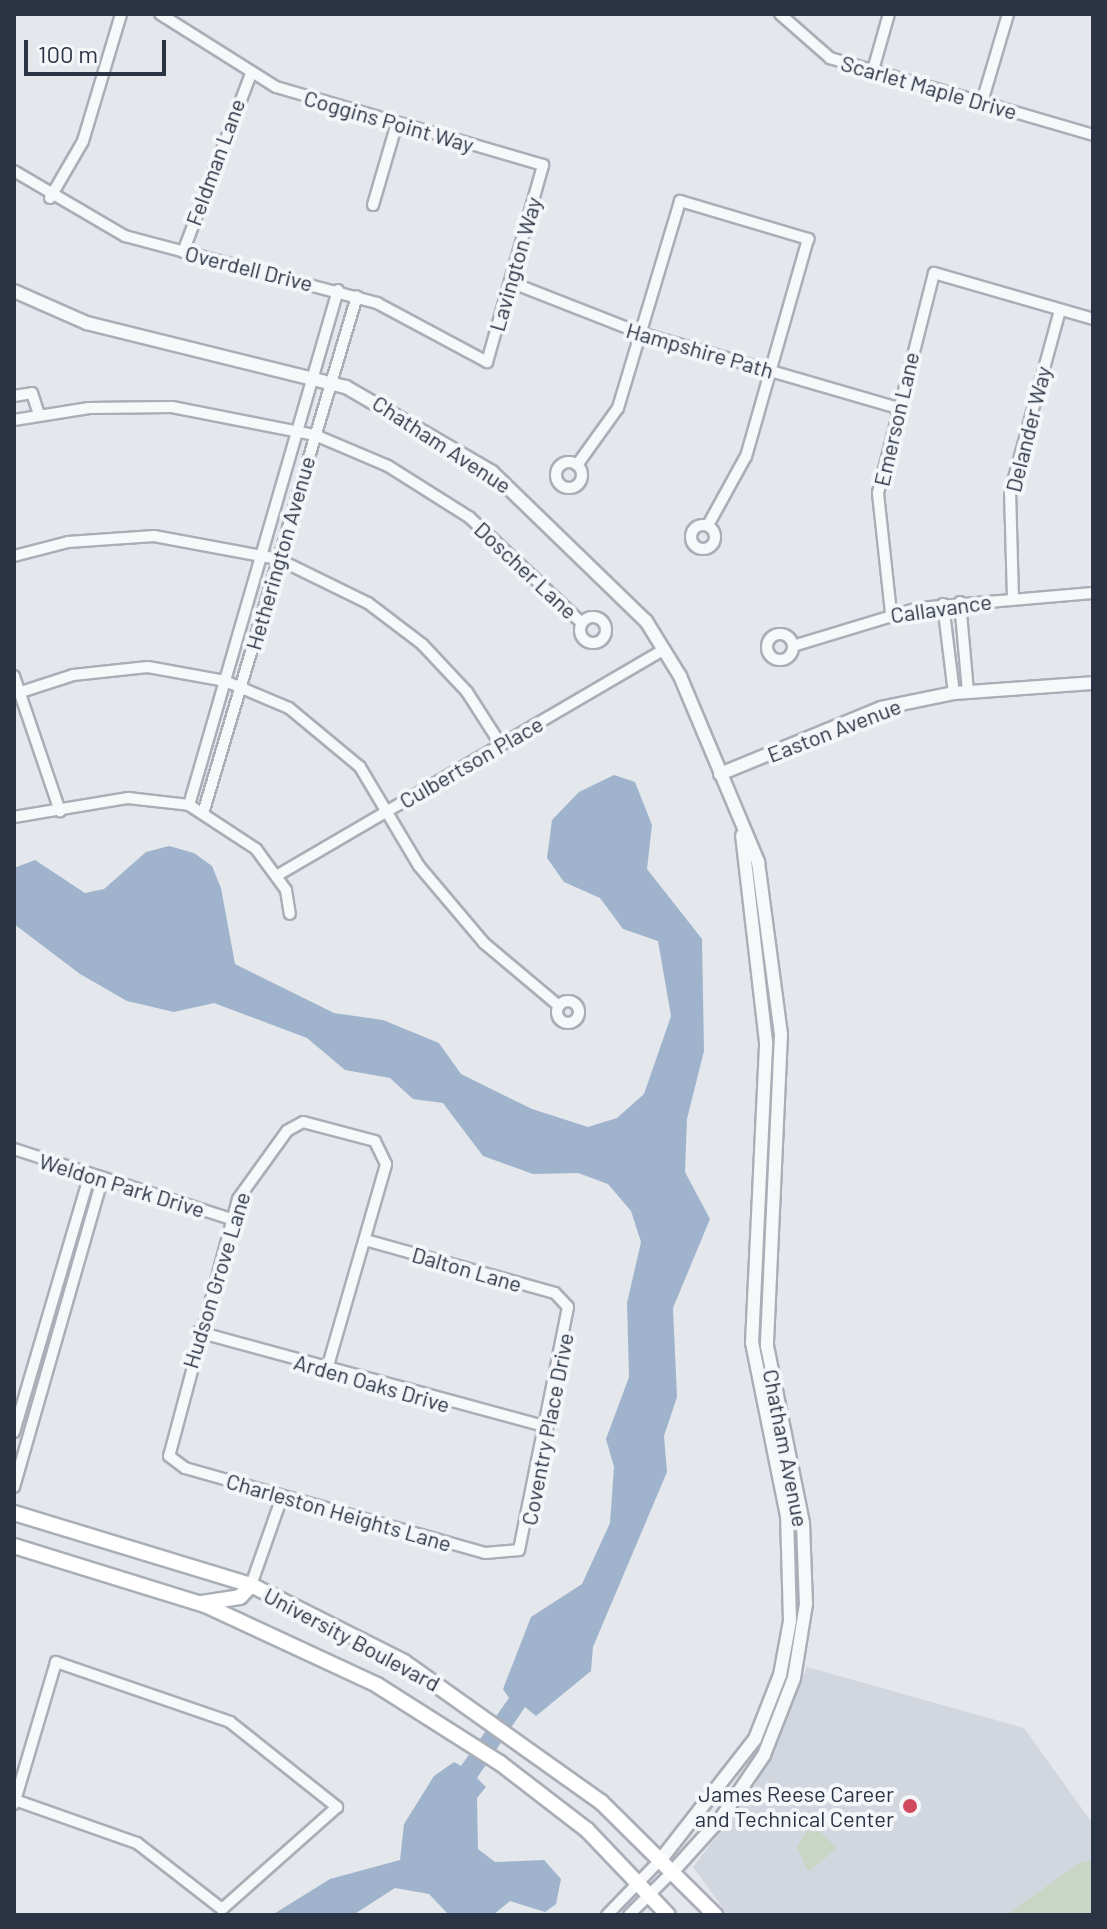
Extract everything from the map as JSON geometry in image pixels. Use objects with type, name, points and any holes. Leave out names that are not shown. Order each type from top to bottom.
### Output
[{"type":"main road","name":"University Boulevard","points":[[14,1513],[251,1585],[404,1662],[483,1712],[517,1738],[662,1858],[715,1915]]},
{"type":"main road","name":"University Boulevard","points":[[14,1546],[201,1603],[328,1659],[500,1763],[587,1830],[668,1915]]},
{"type":"main road","points":[[201,1603],[240,1597],[251,1585]]},
{"type":"street","points":[[50,198],[83,141],[121,14]]},
{"type":"street","name":"Coggins Point Way","points":[[160,14],[193,29],[251,74],[397,123],[543,165]]},
{"type":"street","name":"Scarlet Maple Drive","points":[[780,14],[814,50],[1093,135]]},
{"type":"street","points":[[873,70],[889,14]]},
{"type":"street","points":[[982,102],[1008,14]]},
{"type":"street","name":"Feldman Lane","points":[[183,252],[251,74]]},
{"type":"street","points":[[373,205],[397,123]]},
{"type":"street","name":"Lavington Way","points":[[487,362],[543,165]]},
{"type":"street","name":"Overdell Drive","points":[[14,171],[50,198],[125,236],[357,296],[427,325],[487,362]]},
{"type":"street","points":[[577,465],[618,408],[680,201],[808,239],[746,456],[708,525]]},
{"type":"street","name":"Emerson Lane","points":[[891,613],[878,493],[895,407],[934,273],[1060,310]]},
{"type":"street","name":"Hampshire Path","points":[[510,282],[640,333],[895,407]]},
{"type":"street","name":"Hetherington Avenue","points":[[189,805],[338,290]]},
{"type":"street","name":"Chatham Avenue","points":[[14,291],[87,323],[331,382],[394,410],[492,472],[609,579],[664,649],[720,774],[742,835],[758,862],[772,926],[781,1034],[767,1346],[806,1553],[794,1678],[746,1786],[674,1870],[629,1915]]},
{"type":"street","name":"Hetherington Avenue","points":[[204,810],[357,296]]},
{"type":"street","points":[[1060,310],[1093,319]]},
{"type":"street","name":"Delander Way","points":[[1013,598],[1010,493],[1060,310]]},
{"type":"street","points":[[14,396],[32,393],[39,414]]},
{"type":"street","name":"Doscher Lane","points":[[14,418],[172,407],[315,435],[388,466],[469,517],[582,623]]},
{"type":"street","points":[[14,556],[68,542],[154,536],[278,559],[368,603],[422,644],[467,692],[501,745]]},
{"type":"street","name":"Callavance","points":[[793,646],[891,613],[960,602],[1093,593]]},
{"type":"street","points":[[960,602],[968,692]]},
{"type":"street","points":[[943,604],[954,693]]},
{"type":"street","name":"Culbertson Place","points":[[278,875],[664,649]]},
{"type":"street","points":[[21,692],[125,667],[225,681],[289,708],[337,743],[389,810],[448,902],[504,963],[559,1006]]},
{"type":"street","points":[[14,676],[60,811]]},
{"type":"street","name":"Easton Avenue","points":[[720,774],[881,708],[954,693],[1093,683]]},
{"type":"street","points":[[14,817],[128,798],[189,805],[204,810],[242,835],[278,875],[290,914]]},
{"type":"street","name":"Chatham Avenue","points":[[607,1915],[662,1858],[747,1752],[780,1675],[791,1557],[752,1343],[766,1042],[742,835]]},
{"type":"street","name":"Hudson Grove Lane","points":[[168,1453],[198,1332],[231,1219],[252,1175],[298,1123],[366,1138],[383,1151],[385,1172],[365,1240]]},
{"type":"street","name":"Weldon Park Drive","points":[[14,1149],[89,1177],[231,1219]]},
{"type":"street","points":[[14,1432],[89,1177]]},
{"type":"street","points":[[14,1487],[102,1181]]},
{"type":"street","points":[[327,1369],[365,1240]]},
{"type":"street","name":"Dalton Lane","points":[[365,1240],[549,1291],[566,1303]]},
{"type":"street","name":"Coventry Place Drive","points":[[516,1553],[547,1427],[566,1303]]},
{"type":"street","name":"Arden Oaks Drive","points":[[198,1332],[547,1427]]},
{"type":"street","name":"Charleston Heights Lane","points":[[168,1453],[185,1468],[282,1497],[485,1553],[516,1553]]},
{"type":"street","points":[[251,1585],[282,1497]]},
{"type":"street","points":[[56,1662],[230,1722],[337,1807],[222,1909],[137,1843],[15,1802],[56,1662]]},
{"type":"street","points":[[780,1675],[794,1678]]},
{"type":"shaded area","name":"James Reese Career and Technical Center","points":[[807,1667],[1024,1728],[1093,1824],[1093,1915],[728,1915],[693,1867],[754,1788]]},
{"type":"green space","points":[[811,1823],[837,1848],[808,1872],[797,1847]]},
{"type":"green space","points":[[1093,1861],[1093,1915],[1006,1915],[1081,1862]]},
{"type":"water","points":[[614,775],[635,782],[652,825],[647,869],[702,939],[704,1051],[687,1119],[685,1172],[710,1219],[673,1308],[677,1397],[664,1436],[667,1472],[593,1647],[591,1671],[536,1716],[525,1707],[477,1778],[486,1787],[477,1798],[478,1849],[495,1862],[544,1860],[561,1879],[556,1904],[545,1912],[510,1901],[493,1915],[449,1915],[429,1894],[395,1888],[353,1915],[272,1915],[330,1879],[400,1860],[404,1824],[434,1776],[454,1762],[461,1766],[509,1698],[503,1689],[531,1617],[582,1584],[610,1523],[614,1467],[606,1439],[629,1377],[627,1303],[641,1242],[631,1211],[608,1184],[578,1173],[533,1174],[483,1156],[443,1103],[413,1099],[390,1078],[345,1070],[307,1038],[214,1003],[174,1012],[127,1001],[80,974],[14,924],[14,868],[35,860],[85,893],[104,889],[146,852],[169,846],[194,853],[212,866],[221,888],[235,964],[334,1013],[383,1020],[439,1043],[461,1074],[532,1109],[588,1127],[617,1118],[644,1094],[671,1016],[658,941],[623,929],[600,898],[564,882],[547,858],[552,820],[579,792]]},
{"type":"place","name":"James Reese Career and Technical Center","points":[[910,1806]]}]
